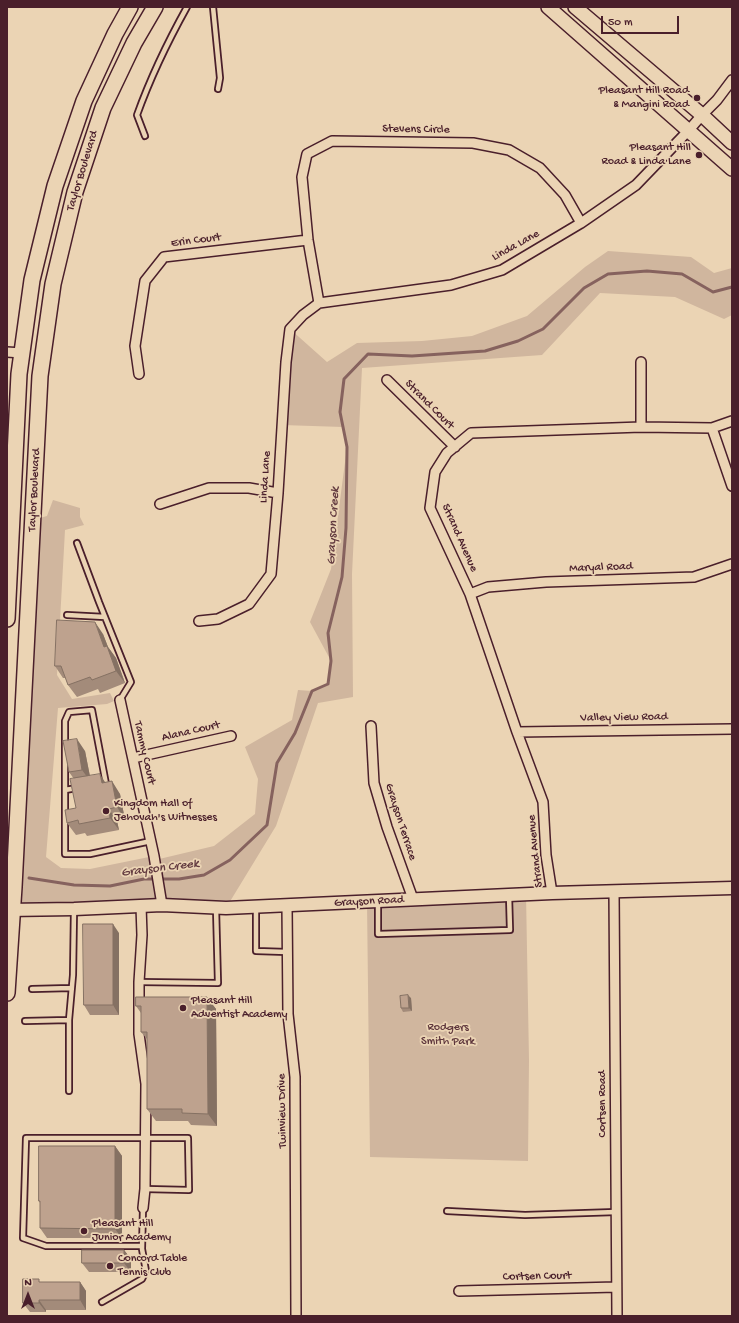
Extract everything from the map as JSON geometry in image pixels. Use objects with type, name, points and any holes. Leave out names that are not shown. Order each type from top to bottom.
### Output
[{"type":"main road","name":"Taylor Boulevard","points":[[7,619],[20,374],[14,352],[55,186],[84,101],[115,34],[130,7]]},
{"type":"main road","name":"Taylor Boulevard","points":[[7,993],[10,910],[40,376],[53,284],[75,192],[103,108],[134,43],[155,7]]},
{"type":"main road","points":[[548,7],[732,169]]},
{"type":"main road","points":[[575,7],[702,115],[732,143]]},
{"type":"street","name":"Linda Lane","points":[[199,621],[218,619],[249,604],[271,574],[278,494],[286,362],[290,329],[303,315],[319,303],[451,285],[502,270],[581,223],[636,185],[717,100],[732,80]]},
{"type":"street","name":"Stevens Circle","points":[[308,240],[302,177],[307,154],[332,141],[474,143],[509,150],[540,168],[566,195],[581,223]]},
{"type":"street","points":[[308,240],[319,303]]},
{"type":"street","name":"Erin Court","points":[[139,374],[135,346],[144,281],[164,257],[308,240]]},
{"type":"street","points":[[641,362],[641,427]]},
{"type":"street","name":"Strand Court","points":[[386,380],[454,447]]},
{"type":"street","name":"Strand Avenue","points":[[552,893],[546,855],[543,802],[517,732],[470,594],[430,508],[435,472],[447,453],[471,433],[641,427],[712,428],[732,421]]},
{"type":"street","points":[[712,428],[732,486]]},
{"type":"street","points":[[160,504],[209,488],[249,488],[278,494]]},
{"type":"street","name":"Maryal Road","points":[[470,594],[488,587],[546,582],[694,577],[732,564]]},
{"type":"street","name":"Tammy Court","points":[[120,700],[155,860],[162,905]]},
{"type":"street","name":"Grayson Terrace","points":[[371,726],[374,783],[387,827],[413,900]]},
{"type":"street","name":"Valley View Road","points":[[517,732],[732,729]]},
{"type":"street","name":"Alana Court","points":[[133,758],[230,736]]},
{"type":"street","name":"Grayson Road","points":[[10,910],[162,905],[216,908],[256,907],[552,893],[732,888]]},
{"type":"street","name":"Cortsen Road","points":[[614,891],[617,1316]]},
{"type":"street","points":[[141,906],[142,935],[139,982],[139,1034],[146,1084],[145,1189],[143,1208]]},
{"type":"street","name":"Twinview Drive","points":[[287,906],[288,1014],[295,1077],[296,1316]]},
{"type":"street","name":"Cortsen Court","points":[[459,1291],[616,1287]]},
{"type":"lane","points":[[145,136],[137,115],[150,79],[163,51],[187,7]]},
{"type":"lane","points":[[213,7],[220,78],[218,89]]},
{"type":"lane","points":[[77,543],[104,617],[131,682],[120,700]]},
{"type":"lane","points":[[67,615],[104,617]]},
{"type":"lane","points":[[98,785],[106,784],[92,710],[69,712],[65,720],[65,854],[90,854],[151,841]]},
{"type":"lane","points":[[65,790],[84,787]]},
{"type":"lane","points":[[378,901],[378,934],[510,930],[509,895]]},
{"type":"lane","points":[[256,907],[256,951],[287,952]]},
{"type":"lane","points":[[139,982],[218,982],[216,908]]},
{"type":"lane","points":[[69,1091],[69,1020],[72,988],[74,909]]},
{"type":"lane","points":[[32,989],[72,988]]},
{"type":"lane","points":[[25,1021],[69,1020]]},
{"type":"lane","points":[[142,1246],[46,1246],[23,1238],[26,1138],[188,1138],[189,1190],[145,1189]]},
{"type":"lane","points":[[102,1302],[142,1279],[146,1271],[142,1246],[143,1208]]},
{"type":"lane","points":[[447,1211],[525,1215],[616,1212]]},
{"type":"green space","points":[[608,251],[691,257],[714,273],[732,268],[732,315],[724,319],[675,297],[600,293],[542,355],[362,368],[352,574],[353,697],[318,703],[276,826],[226,908],[13,910],[33,520],[47,516],[53,500],[80,508],[80,517],[84,525],[65,530],[57,675],[72,699],[110,693],[114,701],[107,704],[58,708],[46,857],[61,868],[90,869],[154,856],[155,860],[214,846],[255,814],[258,779],[245,747],[292,720],[298,690],[312,691],[328,684],[331,661],[310,622],[331,569],[347,447],[343,427],[282,425],[290,329],[327,362],[357,343],[422,341],[472,336],[527,316],[585,267]]},
{"type":"green space","name":"Rodgers Smith Park","points":[[526,894],[529,1060],[528,1161],[370,1157],[367,902]]},
{"type":"building","points":[[57,620],[95,622],[104,647],[107,646],[116,671],[92,680],[90,677],[68,685],[61,666],[55,666]]},
{"type":"building","points":[[77,739],[82,770],[69,772],[63,741]]},
{"type":"building","points":[[100,774],[102,783],[112,781],[117,807],[109,809],[110,818],[79,824],[78,820],[67,823],[65,810],[76,808],[70,779]]},
{"type":"building","points":[[83,924],[113,924],[113,1005],[84,1005]]},
{"type":"building","points":[[408,995],[409,1008],[401,1008],[400,996]]},
{"type":"building","points":[[136,997],[207,997],[208,1114],[182,1113],[182,1109],[147,1109],[147,1032],[141,1032],[141,1006],[136,1006]]},
{"type":"building","points":[[39,1146],[115,1146],[115,1229],[40,1228]]},
{"type":"building","points":[[82,1250],[124,1250],[124,1263],[82,1263]]},
{"type":"building","points":[[23,1279],[39,1279],[39,1282],[80,1282],[80,1300],[39,1300],[39,1303],[23,1303]]},
{"type":"waterway","name":"Grayson Creek","points":[[29,878],[74,885],[110,886],[144,879],[179,879],[204,875],[230,860],[267,825],[277,763],[295,733],[312,691],[328,684],[331,661],[328,633],[342,577],[346,528],[347,447],[340,412],[344,379],[368,354],[412,356],[485,351],[518,341],[543,329],[584,288],[608,274],[647,271],[682,274],[713,292],[732,287]]},
{"type":"place","name":"Pleasant Hill Road & Mangini Road","points":[[697,98]]},
{"type":"place","name":"Pleasant Hill Road & Linda Lane","points":[[699,155]]},
{"type":"place","name":"Kingdom Hall of Jehovah's Witnesses","points":[[106,811]]},
{"type":"place","name":"Pleasant Hill Adventist Academy","points":[[183,1008]]},
{"type":"place","name":"Pleasant Hill Junior Academy","points":[[84,1231]]},
{"type":"place","name":"Concord Table Tennis Club","points":[[110,1266]]}]
